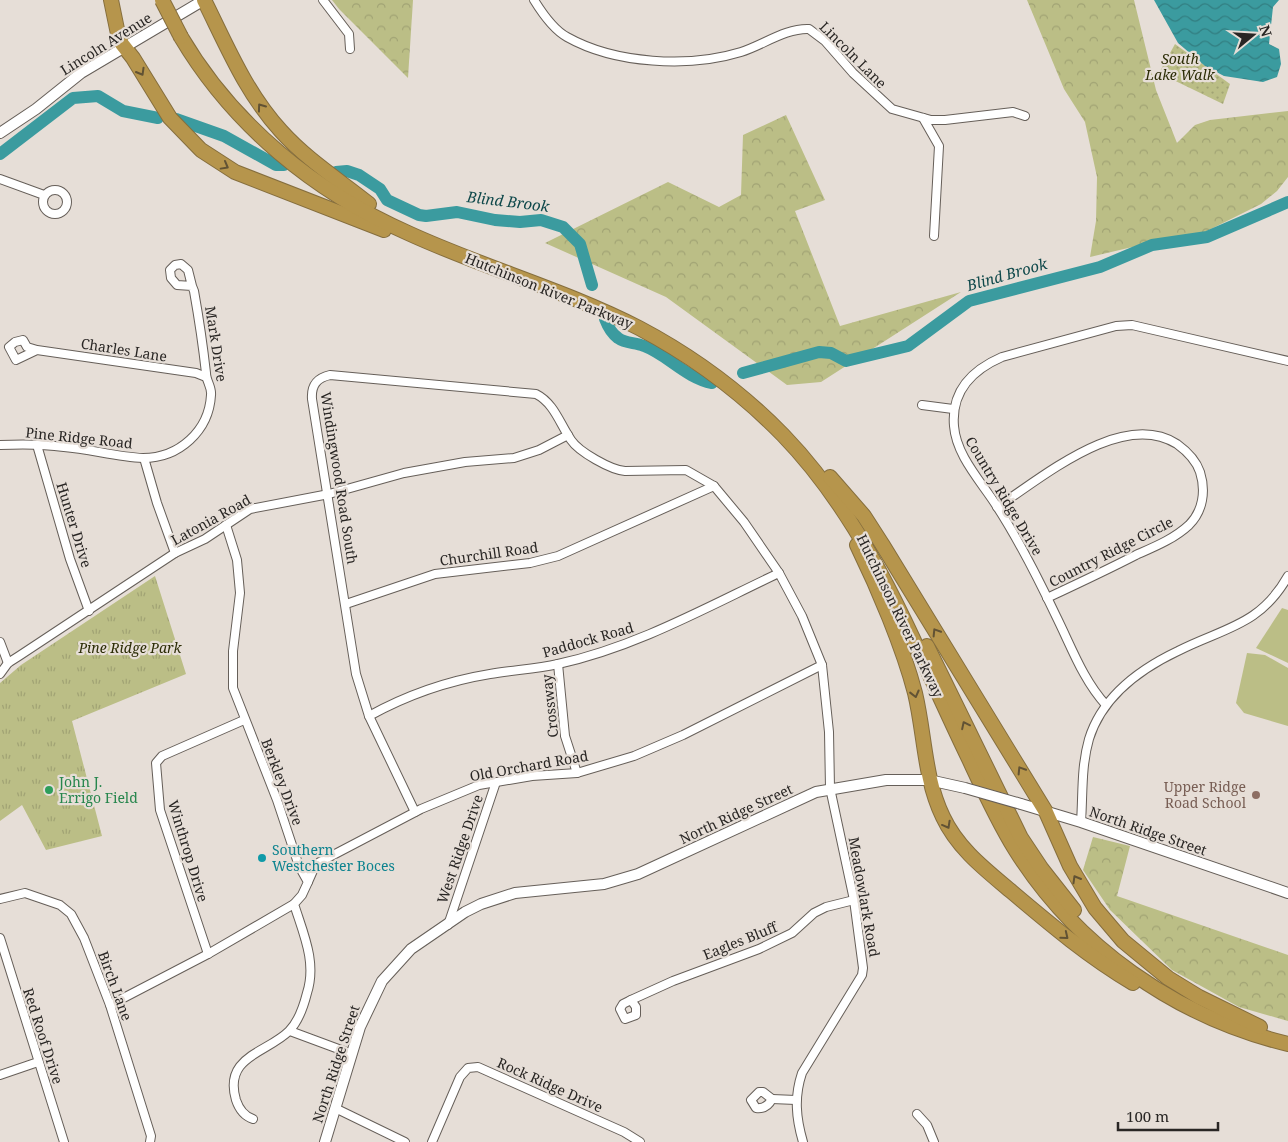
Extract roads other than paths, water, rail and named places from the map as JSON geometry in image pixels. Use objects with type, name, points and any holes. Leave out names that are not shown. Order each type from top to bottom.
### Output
[{"type":"highway","points":[[111,0],[118,34],[124,47],[156,98],[186,137],[206,155],[244,175],[445,254],[491,267]]},
{"type":"highway","name":"Hutchinson River Parkway","points":[[162,0],[185,35],[237,100],[262,126],[299,157],[369,204],[433,235],[602,301],[672,337],[708,360],[756,398],[790,431],[830,477],[878,547],[1012,822],[1033,858],[1055,887],[1104,940],[1147,973],[1204,1006],[1288,1044]]},
{"type":"highway","name":"Hutchinson River Parkway","points":[[172,0],[185,35],[203,70],[225,100],[268,142],[325,187],[393,226],[600,310],[665,342],[729,386],[761,414],[794,448],[833,494],[872,554],[990,805],[1014,847],[1042,887],[1091,940],[1148,984],[1201,1013],[1259,1031],[1288,1035]]},
{"type":"highway","points":[[204,0],[251,93],[281,131],[319,166],[369,204]]},
{"type":"highway","points":[[794,448],[842,516],[868,567],[910,674],[919,715],[929,780],[943,817],[965,849],[1074,943],[1120,976],[1173,1006],[1218,1026],[1259,1031]]},
{"type":"highway","points":[[830,477],[870,524],[1046,812],[1077,880],[1095,908],[1123,941],[1152,966],[1182,988],[1259,1031]]},
{"type":"street","name":"Lincoln Avenue","points":[[0,133],[36,109],[81,73],[204,0]]},
{"type":"street","points":[[323,0],[349,34],[350,49]]},
{"type":"street","name":"Lincoln Lane","points":[[534,0],[553,25],[565,36],[620,56],[646,60],[679,62],[719,58],[765,44],[794,30],[809,29],[825,40],[853,73],[892,109],[923,118],[945,120],[1013,112],[1025,116]]},
{"type":"street","points":[[923,118],[939,146],[934,236]]},
{"type":"street","points":[[0,179],[44,195]]},
{"type":"street","name":"Mark Drive","points":[[144,458],[172,451],[194,437],[202,428],[211,395],[206,376],[205,348],[192,286]]},
{"type":"street","name":"Country Ridge Drive","points":[[1106,705],[1089,684],[1033,569],[956,441],[953,409],[958,394],[966,382],[988,363],[1002,357],[1116,326],[1149,327],[1288,361]]},
{"type":"street","name":"Charles Lane","points":[[37,350],[206,376]]},
{"type":"street","name":"Windingwood Road South","points":[[416,812],[369,716],[356,674],[312,389],[317,380],[325,376],[342,375],[536,394],[552,408],[568,435]]},
{"type":"street","points":[[922,405],[953,409]]},
{"type":"street","name":"Country Ridge Circle","points":[[997,507],[1085,450],[1102,442],[1118,438],[1137,434],[1155,435],[1172,441],[1187,451],[1198,464],[1203,480],[1203,496],[1199,511],[1190,524],[1164,542],[1047,598]]},
{"type":"street","points":[[568,435],[572,443],[616,470],[686,470],[714,486]]},
{"type":"street","name":"Latonia Road","points":[[8,663],[175,553],[205,539],[239,515],[258,506],[328,494],[404,473],[465,462],[514,458],[539,450],[568,435]]},
{"type":"street","name":"Pine Ridge Road","points":[[0,445],[37,445],[144,458],[175,553]]},
{"type":"street","name":"Hunter Drive","points":[[37,445],[70,559],[89,611]]},
{"type":"street","name":"Meadowlark Road","points":[[714,486],[744,522],[779,573],[802,616],[822,665],[830,732],[830,788],[854,900],[863,958],[862,975],[802,1072],[796,1100],[803,1142]]},
{"type":"street","name":"Churchill Road","points":[[346,604],[435,574],[530,563],[558,556],[714,486]]},
{"type":"street","name":"Berkley Drive","points":[[226,525],[237,560],[240,593],[233,651],[233,688],[277,800],[299,866],[308,882]]},
{"type":"street","name":"Paddock Road","points":[[369,716],[398,700],[429,689],[489,674],[558,664],[654,633],[779,573]]},
{"type":"street","points":[[1081,822],[1085,758],[1097,720],[1106,705],[1118,691],[1149,667],[1178,651],[1246,622],[1273,597],[1288,576]]},
{"type":"street","points":[[0,642],[8,663],[0,674]]},
{"type":"street","name":"Crossway","points":[[558,664],[564,736],[577,773]]},
{"type":"street","name":"Old Orchard Road","points":[[308,882],[316,864],[455,794],[496,782],[532,776],[577,773],[634,756],[683,735],[822,665]]},
{"type":"street","name":"Winthrop Drive","points":[[208,954],[160,810],[156,763],[162,756],[244,720]]},
{"type":"street","name":"North Ridge Street","points":[[325,1142],[360,1027],[370,1005],[391,969],[411,949],[481,904],[515,893],[604,884],[638,874],[816,792],[830,788],[886,780],[929,780],[965,788],[1081,822],[1288,893]]},
{"type":"street","name":"West Ridge Drive","points":[[448,925],[496,782]]},
{"type":"street","points":[[110,1005],[208,954],[294,904],[302,895],[308,882]]},
{"type":"street","name":"Birch Lane","points":[[0,899],[26,893],[60,905],[71,914],[84,938],[110,1005],[151,1136],[150,1142]]},
{"type":"street","name":"Eagles Bluff","points":[[632,1000],[673,981],[759,949],[792,933],[814,913],[826,907],[854,900]]},
{"type":"street","points":[[253,1119],[244,1114],[238,1106],[234,1092],[236,1072],[254,1053],[290,1030],[304,1002],[312,976],[312,963],[294,904]]},
{"type":"street","name":"Red Roof Drive","points":[[0,938],[64,1142]]},
{"type":"street","points":[[290,1030],[352,1054]]},
{"type":"street","points":[[0,1075],[38,1062]]},
{"type":"street","name":"Rock Ridge Drive","points":[[432,1142],[460,1077],[468,1068],[478,1067],[624,1132],[640,1142]]},
{"type":"street","points":[[772,1099],[796,1100]]},
{"type":"street","points":[[336,1109],[405,1142]]},
{"type":"street","points":[[918,1114],[927,1126],[934,1142]]},
{"type":"water","points":[[1154,0],[1279,0],[1273,7],[1269,44],[1279,49],[1281,64],[1277,77],[1263,82],[1224,76],[1205,66],[1178,43]]},
{"type":"waterway","name":"Blind Brook","points":[[0,154],[73,98],[98,96],[123,111],[158,118]]},
{"type":"waterway","name":"Blind Brook","points":[[176,119],[224,136],[276,165],[284,165]]},
{"type":"waterway","name":"Blind Brook","points":[[336,172],[347,171],[359,175],[380,189],[387,200],[419,215],[426,216],[457,212],[495,220],[520,222],[541,220],[563,227],[580,244],[592,285]]},
{"type":"waterway","name":"Blind Brook","points":[[743,373],[819,352],[831,353],[846,361],[908,346],[969,301],[1100,267],[1152,245],[1207,237],[1288,202]]},
{"type":"waterway","name":"Blind Brook","points":[[605,319],[612,332],[621,340],[653,350],[685,371],[712,383]]},
{"type":"place","name":"John J. Errigo Field","points":[[49,790]]},
{"type":"place","name":"Upper Ridge Road School","points":[[1256,795]]},
{"type":"place","name":"Southern Westchester Boces","points":[[262,858]]},
{"type":"park label","name":"South Lake Walk","points":[[1180,68]]},
{"type":"park label","name":"Pine Ridge Park","points":[[130,648]]}]
